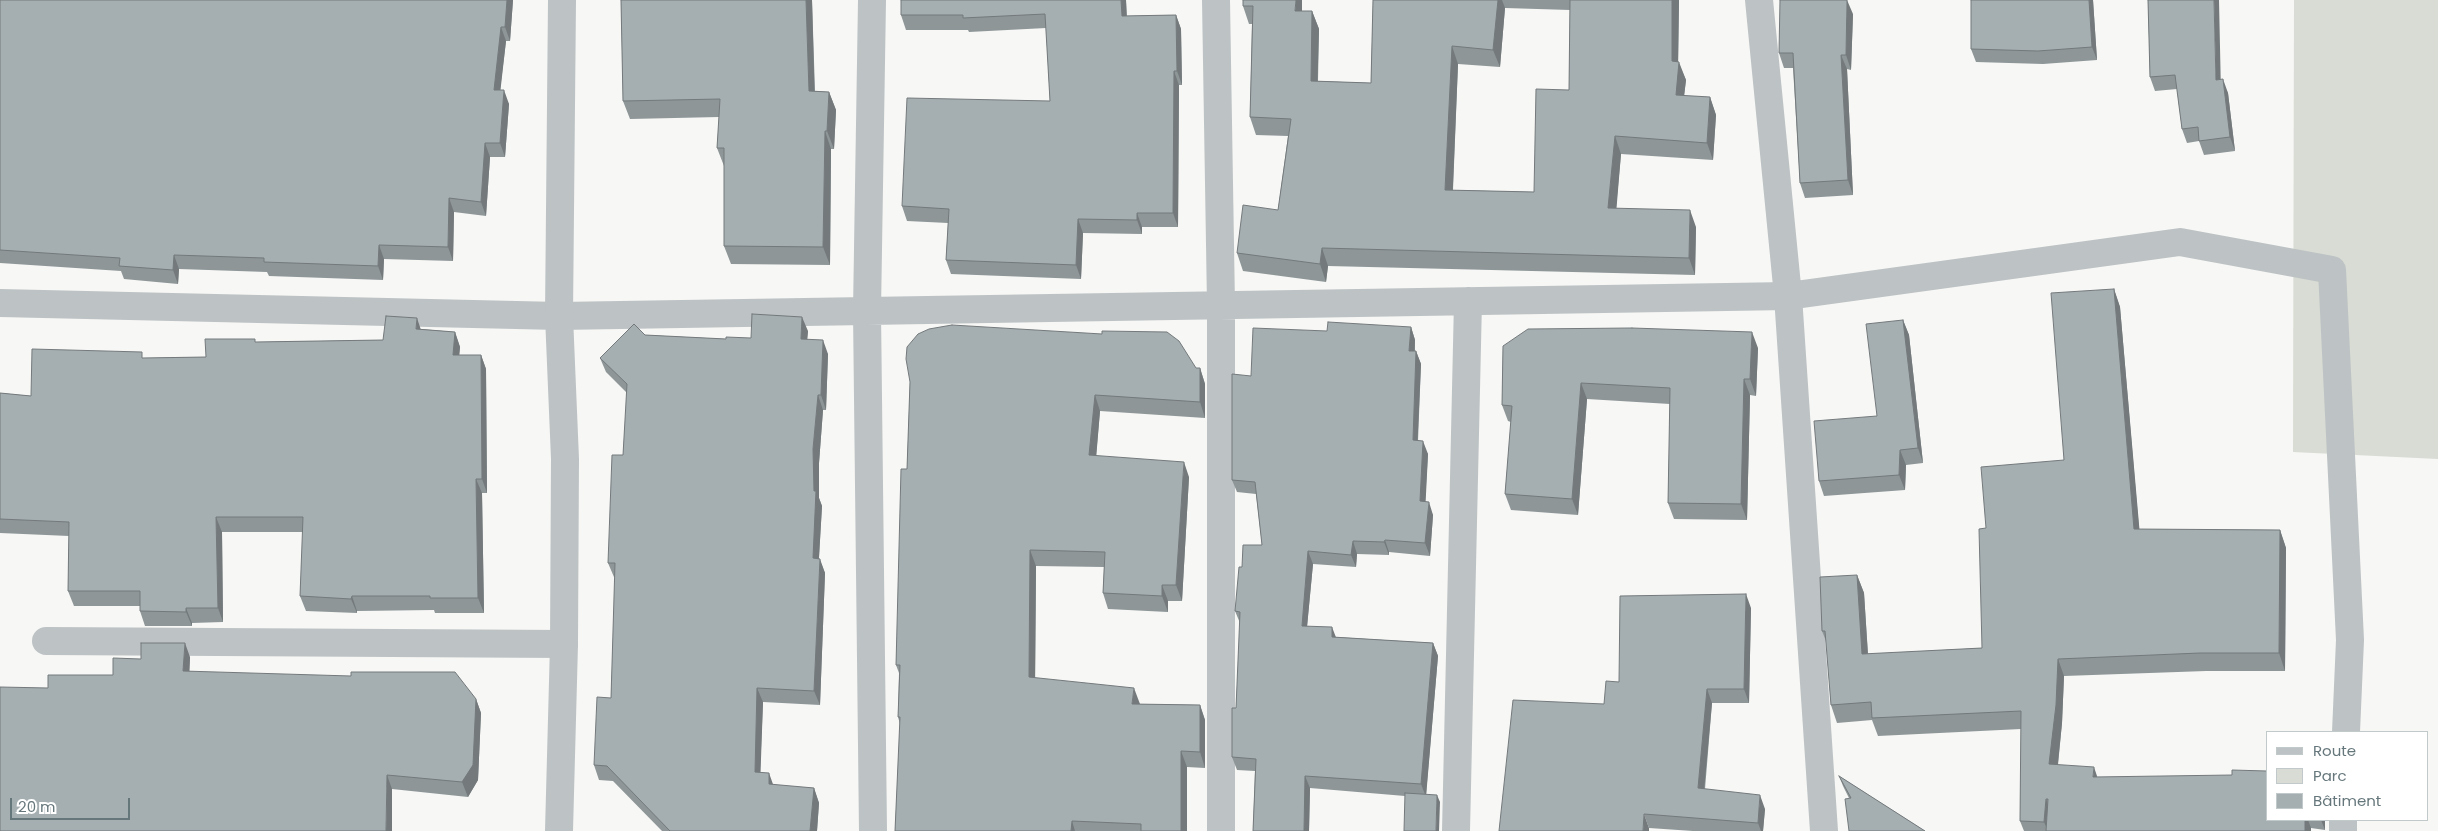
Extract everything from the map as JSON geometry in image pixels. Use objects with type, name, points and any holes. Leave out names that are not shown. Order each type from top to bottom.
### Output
[{"type":"street","points":[[558,831],[564,644],[565,459],[559,316],[562,0]]},
{"type":"street","points":[[872,0],[867,311],[873,831]]},
{"type":"street","points":[[1216,0],[1220,305],[1220,831]]},
{"type":"street","points":[[1759,0],[1788,296],[1824,831]]},
{"type":"street","points":[[0,303],[559,316],[1788,296],[2180,242],[2332,270],[2350,640],[2346,731]]},
{"type":"street","points":[[1456,831],[1468,301]]},
{"type":"street","points":[[46,641],[564,644]]},
{"type":"green space","points":[[2294,0],[2438,0],[2438,459],[2293,452]]},
{"type":"building","points":[[0,0],[507,0],[505,27],[501,27],[494,90],[504,90],[500,143],[485,143],[481,202],[449,198],[448,247],[379,245],[378,266],[264,262],[264,258],[174,255],[173,270],[119,266],[120,258],[0,250]]},
{"type":"building","points":[[621,0],[806,0],[809,91],[829,92],[827,131],[825,131],[823,247],[724,246],[724,148],[717,148],[720,99],[623,101]]},
{"type":"building","points":[[901,0],[1121,0],[1122,16],[1176,15],[1177,71],[1174,71],[1173,213],[1137,213],[1137,220],[1078,219],[1076,265],[946,260],[949,209],[902,206],[907,98],[1050,101],[1045,14],[963,18],[963,15],[901,15]]},
{"type":"building","points":[[1243,0],[1296,0],[1295,11],[1312,11],[1311,81],[1371,83],[1373,0],[1498,0],[1493,50],[1452,46],[1445,190],[1534,192],[1536,89],[1569,90],[1570,0],[1672,0],[1672,61],[1679,62],[1676,95],[1710,97],[1707,143],[1615,136],[1608,208],[1690,210],[1689,258],[1322,248],[1320,264],[1237,253],[1243,205],[1278,210],[1291,119],[1250,117],[1253,6],[1243,6]]},
{"type":"building","points":[[1780,0],[1847,0],[1846,55],[1841,55],[1848,180],[1800,183],[1793,53],[1779,53]]},
{"type":"building","points":[[1971,0],[2089,0],[2092,47],[2038,51],[1971,49]]},
{"type":"building","points":[[2148,0],[2214,0],[2216,80],[2223,79],[2230,137],[2199,141],[2198,127],[2182,129],[2175,75],[2150,77]]},
{"type":"building","points":[[2114,289],[2134,529],[2280,530],[2279,653],[2200,653],[2058,659],[2056,705],[2049,764],[2094,767],[2093,777],[2232,775],[2232,770],[2266,771],[2266,821],[2305,821],[2305,831],[2046,831],[2048,799],[2046,799],[2044,822],[2020,821],[2021,711],[1872,718],[1871,702],[1831,705],[1825,631],[1822,631],[1820,577],[1857,575],[1862,654],[1982,648],[1979,529],[1986,528],[1981,467],[2064,460],[2051,293]]},
{"type":"building","points":[[752,314],[802,317],[801,339],[823,340],[821,395],[818,395],[813,449],[814,491],[816,491],[813,558],[820,559],[814,691],[757,688],[755,772],[769,773],[769,784],[814,788],[810,831],[670,831],[607,766],[594,765],[597,697],[611,698],[615,563],[608,563],[612,455],[623,455],[627,384],[600,358],[634,324],[645,335],[726,339],[726,337],[751,338]]},
{"type":"building","points":[[386,316],[417,318],[416,329],[455,332],[453,355],[481,355],[482,479],[476,479],[478,598],[352,596],[351,599],[300,596],[303,517],[216,517],[218,608],[186,608],[186,612],[140,611],[140,591],[68,591],[69,522],[0,519],[0,393],[31,396],[32,349],[142,352],[142,358],[206,357],[205,339],[255,339],[255,342],[383,340]]},
{"type":"building","points":[[1903,320],[1918,448],[1900,450],[1899,475],[1819,481],[1814,421],[1877,416],[1866,324]]},
{"type":"building","points":[[1328,322],[1411,327],[1409,351],[1416,351],[1413,440],[1423,441],[1420,501],[1429,502],[1425,543],[1385,540],[1384,542],[1353,541],[1351,555],[1308,551],[1302,626],[1332,627],[1332,637],[1433,643],[1421,784],[1305,776],[1304,831],[1253,831],[1256,759],[1232,757],[1232,708],[1236,708],[1240,612],[1235,611],[1239,567],[1242,567],[1243,545],[1262,545],[1255,482],[1232,480],[1232,374],[1251,376],[1253,328],[1327,331]]},
{"type":"building","points":[[952,325],[1102,334],[1102,331],[1167,332],[1179,341],[1196,368],[1200,368],[1200,402],[1095,395],[1089,455],[1184,462],[1176,585],[1162,585],[1162,596],[1103,593],[1105,552],[1030,550],[1029,677],[1134,688],[1132,704],[1200,705],[1200,752],[1181,751],[1181,831],[1141,831],[1141,824],[1072,821],[1071,831],[895,831],[900,717],[898,717],[900,665],[896,665],[901,469],[907,469],[910,382],[906,359],[907,347],[918,334],[929,329]]},
{"type":"building","points":[[1632,328],[1752,332],[1750,379],[1744,379],[1741,504],[1668,503],[1670,388],[1581,383],[1572,499],[1505,494],[1512,406],[1502,405],[1503,346],[1528,329]]},
{"type":"building","points":[[1746,594],[1744,689],[1707,689],[1698,788],[1760,795],[1758,823],[1644,814],[1643,831],[1499,831],[1513,700],[1604,704],[1606,681],[1619,682],[1620,596]]},
{"type":"building","points":[[141,643],[185,643],[183,671],[351,676],[351,672],[455,672],[476,699],[473,765],[462,782],[387,775],[386,831],[0,831],[0,687],[48,688],[48,675],[113,675],[113,658],[141,659]]},
{"type":"building","points":[[1839,776],[1925,831],[1849,831],[1845,799],[1851,798]]},
{"type":"building","points":[[1405,793],[1437,795],[1436,831],[1404,831]]}]
